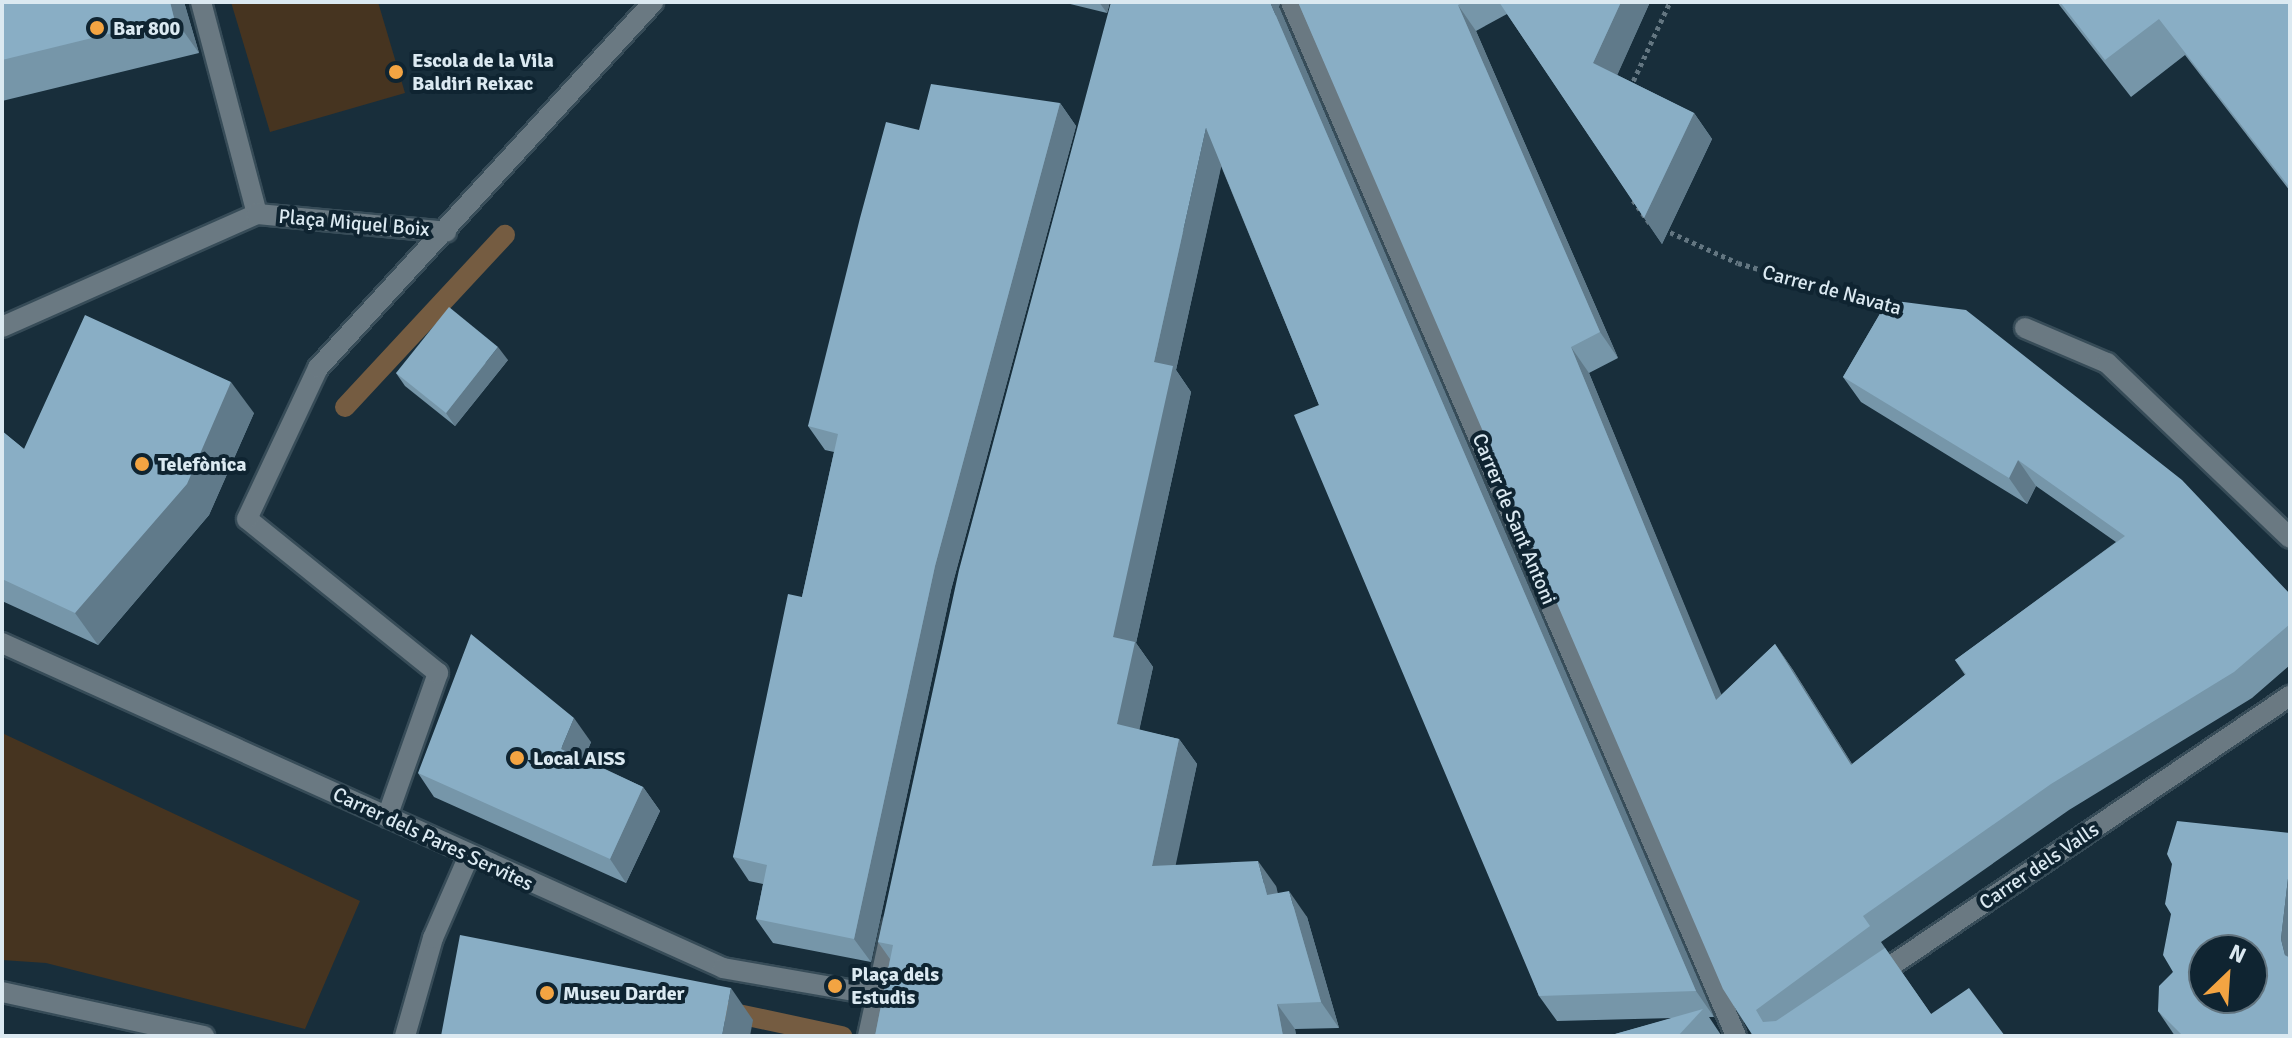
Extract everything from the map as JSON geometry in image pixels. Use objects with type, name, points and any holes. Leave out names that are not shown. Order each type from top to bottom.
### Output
[{"type":"street","points":[[201,2],[257,214]]},
{"type":"street","points":[[446,232],[653,2]]},
{"type":"street","name":"Carrer de Sant Antoni","points":[[1291,2],[1736,1036]]},
{"type":"street","name":"Plaça Miquel Boix","points":[[2,327],[257,214],[446,232]]},
{"type":"street","name":"Plaça Miquel Boix","points":[[387,817],[438,673],[247,519],[318,368],[446,232]]},
{"type":"street","points":[[2025,328],[2107,363],[2290,538]]},
{"type":"street","name":"Carrer dels Pares Servites","points":[[2,643],[387,817],[468,858],[723,968],[877,995]]},
{"type":"street","name":"Carrer dels Valls","points":[[1854,991],[2290,696]]},
{"type":"street","points":[[405,1036],[433,938],[468,858]]},
{"type":"street","points":[[868,1036],[897,902]]},
{"type":"street","points":[[2,992],[204,1036]]},
{"type":"path","points":[[1623,103],[1670,2]]},
{"type":"path","name":"Carrer de Navata","points":[[1630,196],[1644,221],[1738,263],[1900,309]]},
{"type":"shaded area","points":[[231,2],[378,2],[405,93],[270,132]]},
{"type":"shaded area","points":[[2,733],[360,901],[305,1029],[46,963],[2,960]]},
{"type":"building","points":[[2,2],[170,2],[174,18],[2,60]]},
{"type":"building","points":[[1111,2],[1270,2],[1696,991],[1539,996],[1294,415],[1319,405],[1206,128],[1154,362],[1173,366],[1113,637],[1135,642],[1117,724],[1179,739],[1152,866],[1258,861],[1267,895],[1289,891],[1321,1002],[1277,1004],[1283,1036],[875,1036],[893,945],[878,942],[959,570]]},
{"type":"building","points":[[1298,2],[1464,2],[1458,5],[1600,332],[1571,347],[1716,700],[1775,644],[1851,765],[1966,674],[1955,660],[2125,536],[2018,460],[2009,478],[1843,377],[1888,300],[1966,310],[2182,480],[2290,594],[2290,624],[2234,672],[2051,784],[1863,916],[1870,926],[1756,1010],[1763,1022],[1776,1021],[1885,948],[1931,1014],[1969,988],[2005,1036],[1753,1036],[1723,989]]},
{"type":"building","points":[[1499,2],[1621,2],[1593,63],[1694,113],[1644,218]]},
{"type":"building","points":[[2060,2],[2290,2],[2290,188],[2159,19],[2105,60]]},
{"type":"building","points":[[931,84],[1060,103],[935,566],[854,939],[756,919],[767,865],[733,857],[788,594],[802,597],[838,434],[808,426],[860,218],[886,122],[919,130]]},
{"type":"building","points":[[449,307],[498,347],[446,413],[396,373]]},
{"type":"building","name":"Telefònica","points":[[85,315],[231,382],[187,484],[75,613],[2,579],[2,431],[24,449]]},
{"type":"building","points":[[471,634],[574,718],[561,749],[643,787],[610,859],[418,773]]},
{"type":"building","points":[[2177,821],[2290,833],[2281,939],[2285,955],[2290,958],[2290,1036],[2183,1036],[2158,1011],[2159,986],[2173,972],[2163,955],[2171,914],[2165,904],[2172,864],[2167,854]]},
{"type":"building","points":[[460,935],[731,988],[722,1036],[441,1036]]},
{"type":"building","points":[[1703,1009],[1678,1036],[1608,1036]]},
{"type":"waterway","points":[[345,407],[505,235]]},
{"type":"waterway","points":[[724,1011],[842,1036]]},
{"type":"place","name":"Bar 800","points":[[97,28]]},
{"type":"place","name":"Escola de la Vila Baldiri Reixac","points":[[396,72]]},
{"type":"place","name":"Telefònica","points":[[142,464]]},
{"type":"place","name":"Local AISS","points":[[517,758]]},
{"type":"place","name":"Plaça dels Estudis","points":[[835,986]]},
{"type":"place","name":"Museu Darder","points":[[547,993]]}]
